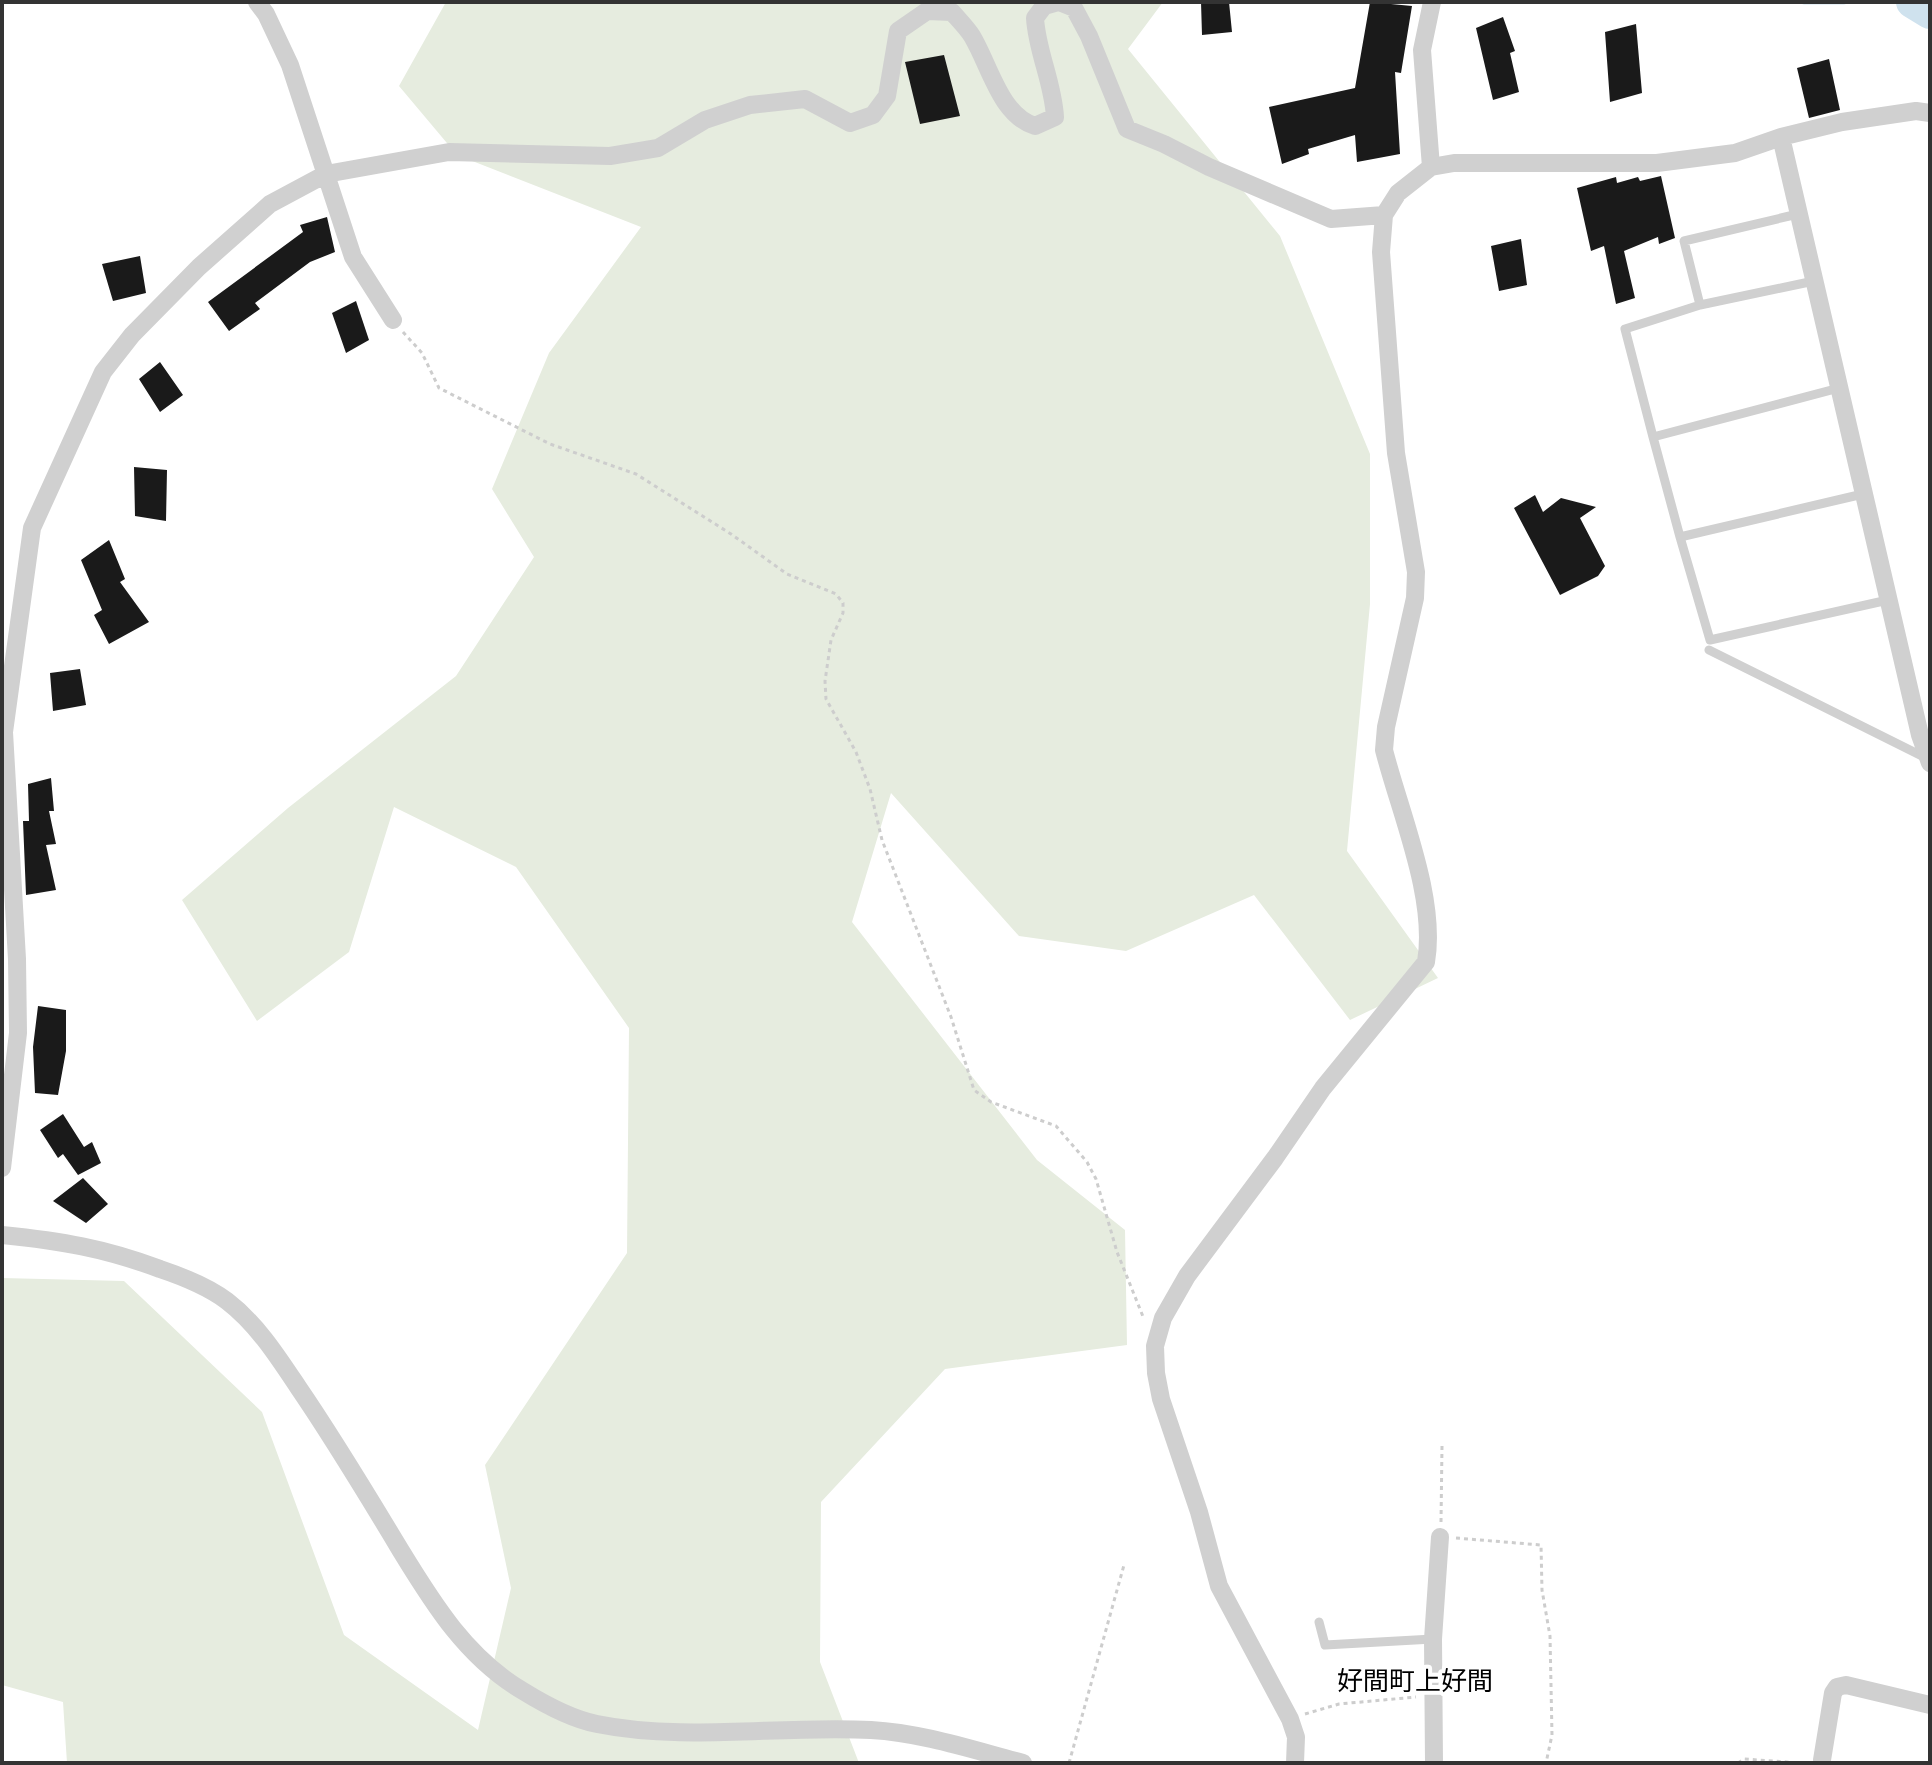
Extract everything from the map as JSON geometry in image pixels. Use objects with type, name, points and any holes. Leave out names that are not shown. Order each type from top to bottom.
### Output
[{"type":"street","points":[[257,2],[266,14],[290,65],[353,257],[393,320]]},
{"type":"street","points":[[2,1168],[18,1033],[17,959],[4,732],[32,528],[103,372],[132,335],[199,267],[270,204],[326,174],[449,152],[610,156],[658,148],[705,120],[750,105],[805,99],[850,123],[873,115],[887,96],[898,31],[927,11],[952,12],[971,33],[1010,109],[1021,121],[1035,126],[1055,117],[1053,93],[1037,42],[1035,18],[1044,6],[1058,2],[1074,8],[1089,36],[1127,129],[1331,219],[1384,215]]},
{"type":"street","points":[[1431,167],[1422,50],[1432,2]]},
{"type":"street","points":[[1295,1763],[1296,1737],[1290,1719],[1219,1586],[1199,1512],[1161,1399],[1155,1346],[1163,1318],[1187,1276],[1323,1088],[1426,962],[1430,940],[1426,904],[1384,750],[1386,727],[1415,598],[1416,572],[1396,453],[1381,252],[1384,215],[1398,193],[1431,167],[1454,163],[1657,163],[1735,153],[1781,137],[1842,122],[1916,111],[1930,113]]},
{"type":"street","points":[[1781,137],[1920,735],[1929,761]]},
{"type":"street","points":[[2,1235],[64,1241],[123,1255],[192,1280],[226,1300],[250,1321],[333,1438],[425,1591],[456,1634],[488,1668],[523,1692],[561,1711],[606,1725],[642,1730],[869,1730],[903,1733],[1023,1763]]},
{"type":"street","points":[[1434,1763],[1433,1639],[1440,1537]]},
{"type":"street","points":[[1822,1760],[1833,1693],[1837,1687],[1846,1685],[1930,1705]]},
{"type":"lane","points":[[1700,305],[1684,241],[1798,214]]},
{"type":"lane","points":[[1814,281],[1700,305],[1625,329],[1710,640],[1888,600]]},
{"type":"lane","points":[[1653,437],[1839,388]]},
{"type":"lane","points":[[1680,537],[1863,494]]},
{"type":"lane","points":[[1709,650],[1929,761]]},
{"type":"lane","points":[[1319,1622],[1325,1645],[1433,1639]]},
{"type":"path","points":[[393,320],[422,353],[439,388],[550,444],[636,474],[731,534],[787,574],[836,594],[843,603],[843,613],[831,640],[825,681],[826,699],[856,752],[870,789],[882,840],[951,1017],[974,1090],[991,1102],[1056,1126],[1087,1162],[1096,1179],[1117,1252],[1144,1319]]},
{"type":"path","points":[[1442,1446],[1440,1537],[1541,1545],[1542,1590],[1550,1636],[1552,1735],[1546,1763]]},
{"type":"path","points":[[1069,1763],[1124,1565]]},
{"type":"path","points":[[1290,1719],[1339,1704],[1432,1696]]},
{"type":"path","points":[[1738,1763],[1744,1759],[1801,1763]]},
{"type":"shaded area","points":[[446,2],[1163,2],[1128,49],[1280,236],[1370,454],[1370,604],[1347,851],[1438,978],[1350,1020],[1254,895],[1126,951],[1019,936],[891,793],[852,922],[1037,1160],[1125,1230],[1127,1345],[945,1369],[821,1502],[820,1662],[859,1763],[67,1763],[63,1702],[2,1685],[2,1278],[124,1281],[262,1412],[344,1635],[478,1730],[511,1588],[485,1465],[627,1253],[629,1028],[516,867],[394,807],[349,952],[257,1021],[182,900],[288,808],[456,676],[534,557],[492,489],[549,353],[641,227],[457,155],[399,86]]},
{"type":"building","points":[[1201,2],[1229,2],[1232,32],[1202,35]]},
{"type":"building","points":[[1370,2],[1412,6],[1401,73],[1395,72],[1400,154],[1357,162],[1355,135],[1308,149],[1309,154],[1282,164],[1269,107],[1355,88]]},
{"type":"building","points":[[1503,17],[1515,51],[1510,53],[1519,92],[1493,100],[1476,28]]},
{"type":"building","points":[[1636,24],[1642,93],[1610,102],[1605,32]]},
{"type":"building","points":[[944,55],[960,116],[920,124],[905,62]]},
{"type":"building","points":[[1829,59],[1840,110],[1809,118],[1797,68]]},
{"type":"building","points":[[1661,176],[1675,238],[1659,244],[1658,237],[1624,251],[1635,298],[1616,304],[1604,246],[1591,251],[1577,188],[1616,177],[1617,183],[1638,177],[1640,181]]},
{"type":"building","points":[[327,217],[335,252],[310,262],[255,303],[260,309],[229,331],[208,302],[303,232],[300,225]]},
{"type":"building","points":[[1521,239],[1527,285],[1499,291],[1491,246]]},
{"type":"building","points":[[140,256],[146,293],[113,301],[102,264]]},
{"type":"building","points":[[356,301],[369,340],[346,353],[332,313]]},
{"type":"building","points":[[160,362],[183,395],[160,412],[139,379]]},
{"type":"building","points":[[134,467],[167,470],[166,521],[135,516]]},
{"type":"building","points":[[1535,495],[1543,512],[1561,498],[1596,507],[1580,518],[1605,566],[1598,576],[1560,595],[1514,508]]},
{"type":"building","points":[[109,540],[125,579],[120,582],[149,622],[109,644],[94,615],[102,610],[81,560]]},
{"type":"building","points":[[80,669],[86,705],[53,711],[50,673]]},
{"type":"building","points":[[51,778],[54,811],[49,811],[56,844],[46,845],[56,890],[26,895],[23,821],[29,821],[28,784]]},
{"type":"building","points":[[38,1006],[66,1010],[66,1051],[58,1095],[35,1093],[33,1047]]},
{"type":"building","points":[[63,1114],[84,1147],[92,1142],[101,1163],[78,1175],[63,1154],[58,1158],[40,1130]]},
{"type":"building","points":[[83,1178],[108,1204],[86,1223],[53,1201]]},
{"type":"waterway","points":[[1804,2],[1844,2]]},
{"type":"waterway","points":[[1912,2],[1930,13]]},
{"type":"district","name":"好間町上好間","points":[[1415,1681]]}]
